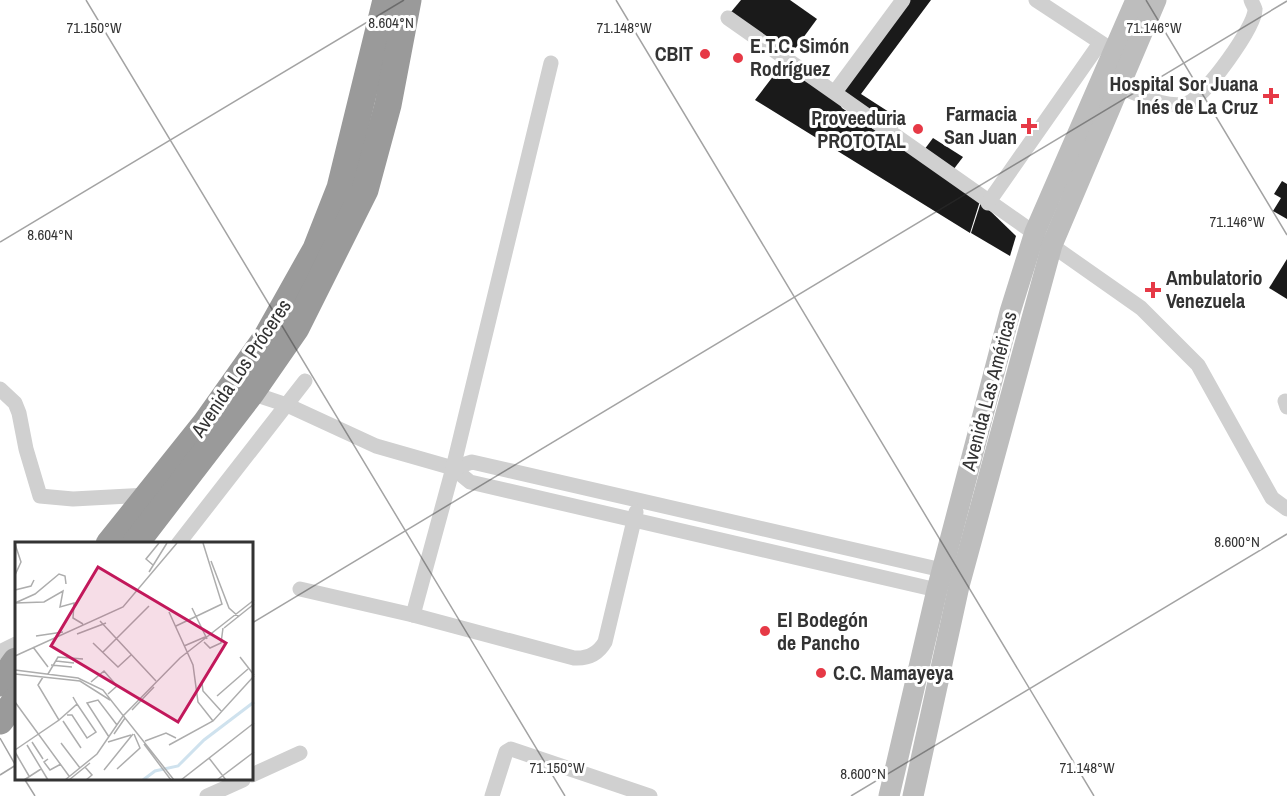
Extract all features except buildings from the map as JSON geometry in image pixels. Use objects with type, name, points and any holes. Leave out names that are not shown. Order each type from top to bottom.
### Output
[{"type":"highway","name":"Avenida Los Próceres","points":[[111,542],[205,424],[266,338],[316,249],[340,188],[386,0]]},
{"type":"highway","name":"Avenida Los Próceres","points":[[137,542],[251,393],[296,328],[365,189],[388,105],[408,0]]},
{"type":"highway","points":[[0,683],[15,662]]},
{"type":"highway","points":[[0,722],[15,701]]},
{"type":"street","points":[[836,92],[903,0]]},
{"type":"street","points":[[988,203],[1115,51],[1036,0]]},
{"type":"street","name":"Avenida Las Américas","points":[[889,796],[939,580],[1010,312],[1035,232],[1136,0]]},
{"type":"street","name":"Avenida Las Américas","points":[[913,796],[959,586],[1052,245],[1120,87],[1115,51],[1156,0]]},
{"type":"street","points":[[1120,87],[1174,105],[1189,102],[1215,80],[1252,22],[1255,8],[1251,0]]},
{"type":"street","points":[[728,18],[836,92],[988,203],[1035,232],[1141,308],[1198,365],[1240,436],[1272,498],[1287,509]]},
{"type":"street","points":[[413,615],[453,468],[551,63]]},
{"type":"street","points":[[180,542],[305,381]]},
{"type":"street","points":[[0,389],[15,403],[19,413],[26,449],[40,496],[73,500],[148,495]]},
{"type":"street","points":[[251,393],[287,405],[376,446],[453,468],[470,482],[634,521],[839,565],[939,580]]},
{"type":"street","points":[[453,468],[472,462],[797,535],[939,580]]},
{"type":"street","points":[[300,589],[413,615],[574,658],[589,657],[596,653],[605,642],[639,501]]},
{"type":"street","points":[[0,652],[15,644]]},
{"type":"street","points":[[492,796],[506,752],[511,749],[650,796]]},
{"type":"street","points":[[254,774],[300,753]]},
{"type":"street","points":[[207,796],[241,781]]},
{"type":"place","name":"CBIT","points":[[705,54]]},
{"type":"place","name":"E.T.C. Simón Rodríguez","points":[[738,58]]},
{"type":"place","name":"Hospital Sor Juana Inés de La Cruz","points":[[1271,96]]},
{"type":"place","name":"Farmacia San Juan","points":[[1029,126]]},
{"type":"place","name":"Proveeduria PROTOTAL","points":[[918,129]]},
{"type":"place","name":"Ambulatorio Venezuela","points":[[1153,290]]},
{"type":"place","name":"El Bodegón de Pancho","points":[[765,631]]},
{"type":"place","name":"C.C. Mamayeya","points":[[821,673]]}]
